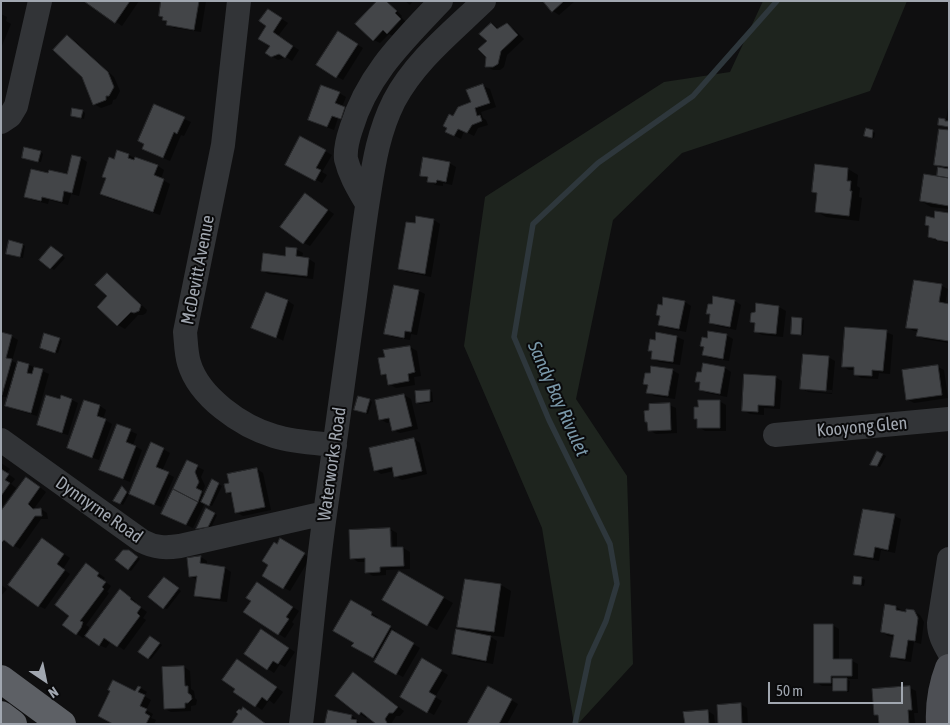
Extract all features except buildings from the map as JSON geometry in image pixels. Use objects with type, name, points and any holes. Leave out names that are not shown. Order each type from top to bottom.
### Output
[{"type":"highway","points":[[1,678],[62,724]]},
{"type":"highway","points":[[1,715],[13,724]]},
{"type":"main road","points":[[940,724],[939,712],[942,691],[949,668]]},
{"type":"street","points":[[1,122],[10,116],[16,106],[40,1]]},
{"type":"street","name":"McDevitt Avenue","points":[[239,1],[223,145],[185,332],[189,362],[195,378],[205,392],[219,406],[254,429],[294,440],[335,445]]},
{"type":"street","points":[[368,204],[353,180],[346,157],[348,139],[356,115],[365,94],[396,48],[441,1]]},
{"type":"street","name":"Waterworks Road","points":[[301,724],[325,513],[376,149],[395,101],[407,81],[422,61],[484,1]]},
{"type":"street","name":"Kooyong Glen","points":[[775,435],[949,419]]},
{"type":"street","name":"Dynnyrne Road","points":[[1,440],[150,545],[160,547],[180,546],[325,513]]},
{"type":"street","points":[[949,559],[939,623],[942,640],[949,652]]},
{"type":"shaded area","points":[[763,1],[907,1],[870,91],[682,153],[613,220],[576,399],[627,476],[633,664],[578,724],[574,724],[542,528],[464,346],[485,197],[664,82],[730,72]]},
{"type":"waterway","name":"Sandy Bay Rivulet","points":[[575,724],[589,658],[606,621],[617,584],[610,544],[549,420],[514,337],[533,224],[598,163],[693,96],[777,1]]}]
